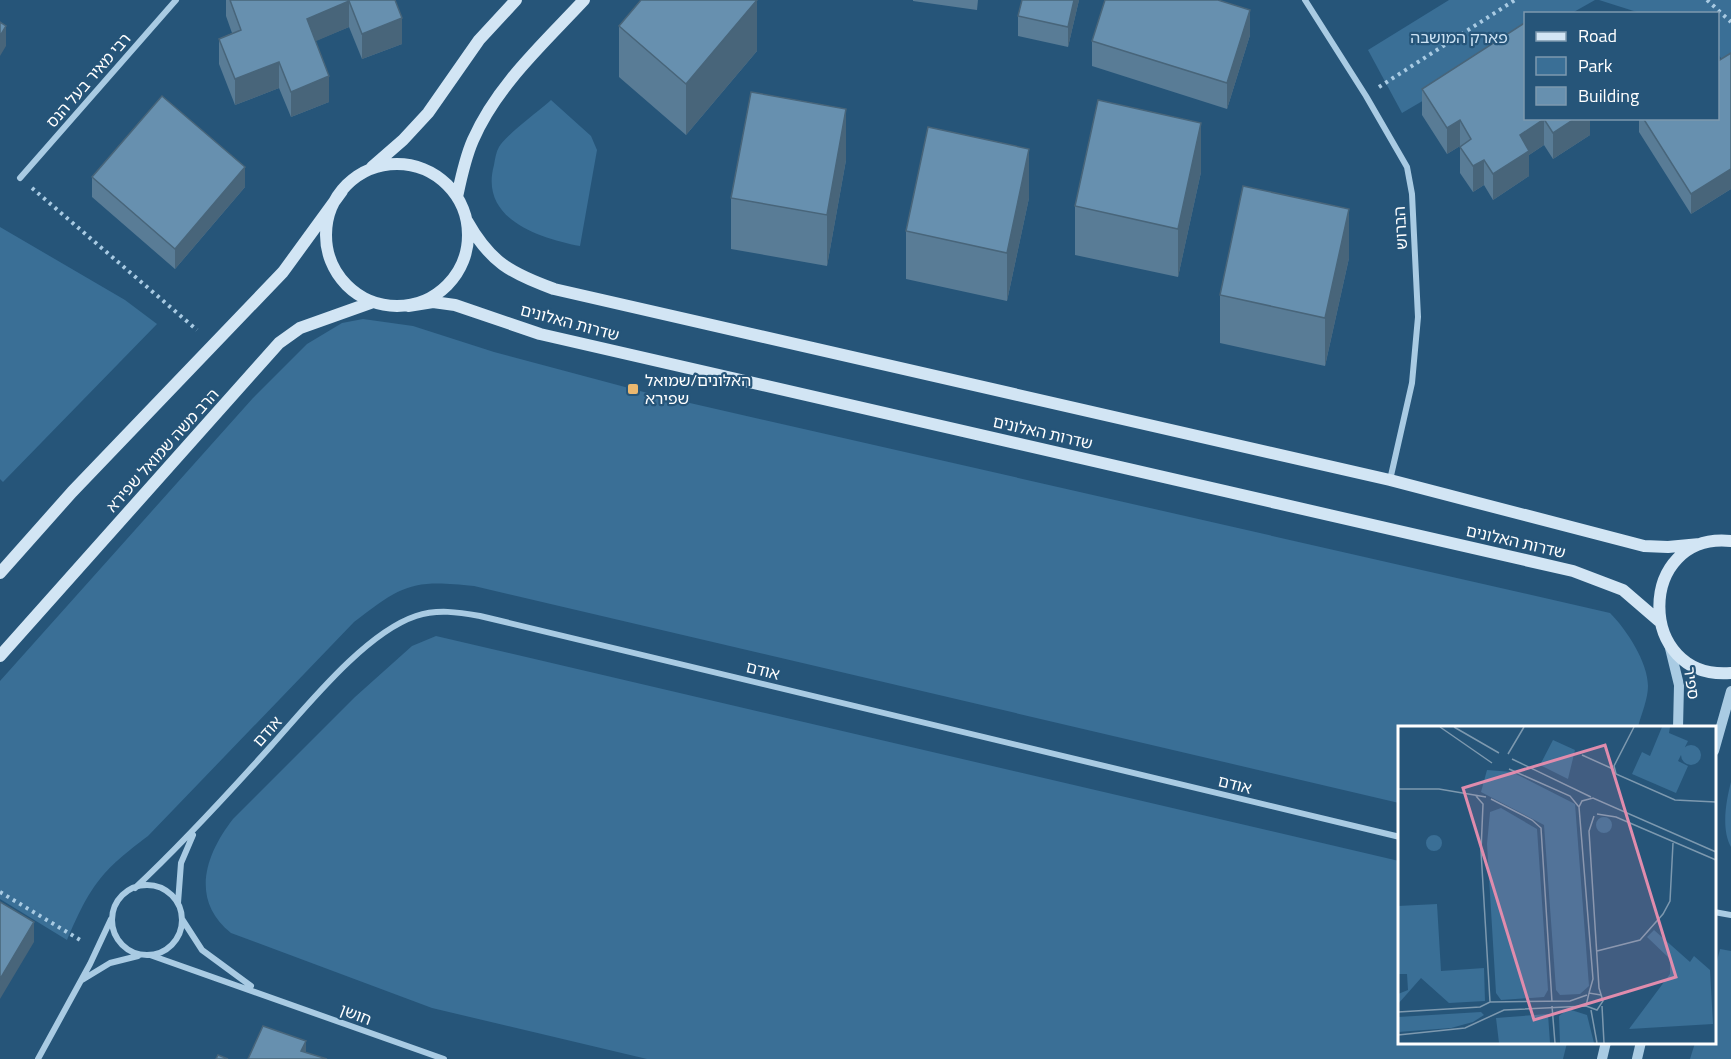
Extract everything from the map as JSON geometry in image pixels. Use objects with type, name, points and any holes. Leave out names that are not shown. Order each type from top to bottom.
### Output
[{"type":"main road","points":[[368,170],[391,164],[415,166],[437,176],[457,197],[467,221],[467,246],[458,272],[446,287],[432,297],[408,306],[373,302],[351,290],[335,271],[329,258],[326,224],[330,211],[342,190],[403,140],[428,113],[479,40],[516,0]]},
{"type":"main road","points":[[457,197],[471,142],[484,117],[517,72],[584,0]]},
{"type":"main road","name":"הרב משה שמואל שפירא","points":[[0,573],[72,492],[284,272],[342,190]]},
{"type":"main road","name":"שדרות האלונים","points":[[467,221],[481,246],[497,263],[520,277],[554,289],[1390,480],[1644,546],[1668,547],[1720,540],[1731,541]]},
{"type":"main road","name":"הרב משה שמואל שפירא","points":[[0,656],[279,343],[300,328],[373,302]]},
{"type":"main road","name":"שדרות האלונים","points":[[408,306],[433,302],[455,305],[540,334],[1573,571],[1623,590],[1659,621]]},
{"type":"main road","points":[[1700,544],[1684,553],[1666,575],[1658,602],[1659,621],[1669,644],[1683,659],[1701,670],[1731,673]]},
{"type":"street","name":"רבי מאיר בעל הנס","points":[[20,178],[176,0]]},
{"type":"street","name":"הברוש","points":[[1305,0],[1366,96],[1407,167],[1412,194],[1418,317],[1412,382],[1390,480]]},
{"type":"street","name":"אודם","points":[[135,888],[198,827],[326,686],[362,651],[401,622],[438,611],[480,616],[1398,837]]},
{"type":"street","name":"ספיר","points":[[1669,644],[1679,685],[1678,726]]},
{"type":"street","name":"ספיר","points":[[1716,744],[1731,691]]},
{"type":"street","name":"אודם","points":[[178,904],[181,863],[198,827]]},
{"type":"street","points":[[38,1059],[82,980],[120,898],[135,888],[157,887],[169,893],[178,904],[181,917],[177,937],[163,951],[110,963],[82,980]]},
{"type":"street","points":[[1716,912],[1731,915]]},
{"type":"street","points":[[112,917],[114,931],[120,942],[130,951],[147,955]]},
{"type":"street","name":"חושן","points":[[181,917],[202,950],[259,991]]},
{"type":"street","name":"חושן","points":[[147,955],[259,991],[444,1059]]},
{"type":"street","points":[[1602,1059],[1606,1044]]},
{"type":"street","points":[[1637,1059],[1641,1044]]},
{"type":"path","points":[[1366,96],[1515,0]]},
{"type":"path","points":[[1707,0],[1731,22]]},
{"type":"path","points":[[20,178],[214,344]]},
{"type":"path","points":[[0,892],[97,950]]},
{"type":"green space","name":"פארק המושבה","points":[[1449,0],[1595,0],[1574,12],[1524,12],[1524,42],[1402,113],[1368,50]]},
{"type":"green space","points":[[1599,0],[1731,0],[1731,72],[1719,55],[1719,12],[1637,12]]},
{"type":"green space","points":[[551,100],[591,136],[597,150],[580,246],[547,238],[516,223],[495,199],[492,184],[495,158],[499,147],[515,130]]},
{"type":"green space","points":[[0,227],[125,300],[157,324],[3,482],[0,479]]},
{"type":"green space","points":[[363,319],[413,326],[494,352],[655,395],[1610,613],[1635,647],[1647,677],[1647,696],[1638,726],[1398,726],[1398,803],[474,586],[436,583],[421,585],[384,600],[354,622],[148,836],[118,860],[98,881],[67,940],[0,899],[0,681],[253,398],[307,344],[342,323]]},
{"type":"green space","points":[[436,636],[1398,861],[1398,1044],[1567,1044],[1563,1059],[647,1059],[432,1008],[231,933],[218,920],[210,906],[206,892],[209,862],[223,833],[233,819],[355,697],[412,646]]},
{"type":"green space","points":[[1731,782],[1731,847],[1725,824]]},
{"type":"green space","points":[[1720,949],[1731,951],[1731,1059],[1690,1059],[1695,1044],[1716,1044],[1716,965]]},
{"type":"building","points":[[230,0],[395,0],[402,18],[362,34],[349,1],[307,19],[329,76],[291,92],[279,62],[235,79],[219,39],[241,30]]},
{"type":"building","points":[[641,0],[757,0],[686,84],[619,26]]},
{"type":"building","points":[[1022,0],[1074,0],[1068,27],[1018,16]]},
{"type":"building","points":[[1105,0],[1218,0],[1250,10],[1227,83],[1092,41]]},
{"type":"building","points":[[0,22],[6,26],[0,36]]},
{"type":"building","points":[[1524,23],[1524,120],[1542,120],[1520,135],[1529,151],[1493,174],[1484,160],[1473,166],[1460,147],[1471,139],[1460,120],[1447,128],[1422,89]]},
{"type":"building","points":[[1731,53],[1731,169],[1691,194],[1644,120],[1719,120],[1719,60]]},
{"type":"building","points":[[751,92],[846,109],[827,215],[731,198]]},
{"type":"building","points":[[162,96],[245,167],[175,249],[92,177]]},
{"type":"building","points":[[1098,100],[1201,123],[1178,229],[1075,206]]},
{"type":"building","points":[[1545,120],[1573,120],[1553,133]]},
{"type":"building","points":[[928,127],[1029,149],[1007,253],[906,231]]},
{"type":"building","points":[[1243,186],[1349,209],[1325,318],[1220,295]]},
{"type":"building","points":[[0,902],[34,922],[0,979]]},
{"type":"building","points":[[263,1026],[306,1041],[301,1051],[327,1059],[248,1059]]},
{"type":"building","points":[[218,1055],[228,1059],[216,1059]]},
{"type":"place","name":"האלונים/שמואל שפירא","points":[[633,389]]}]
